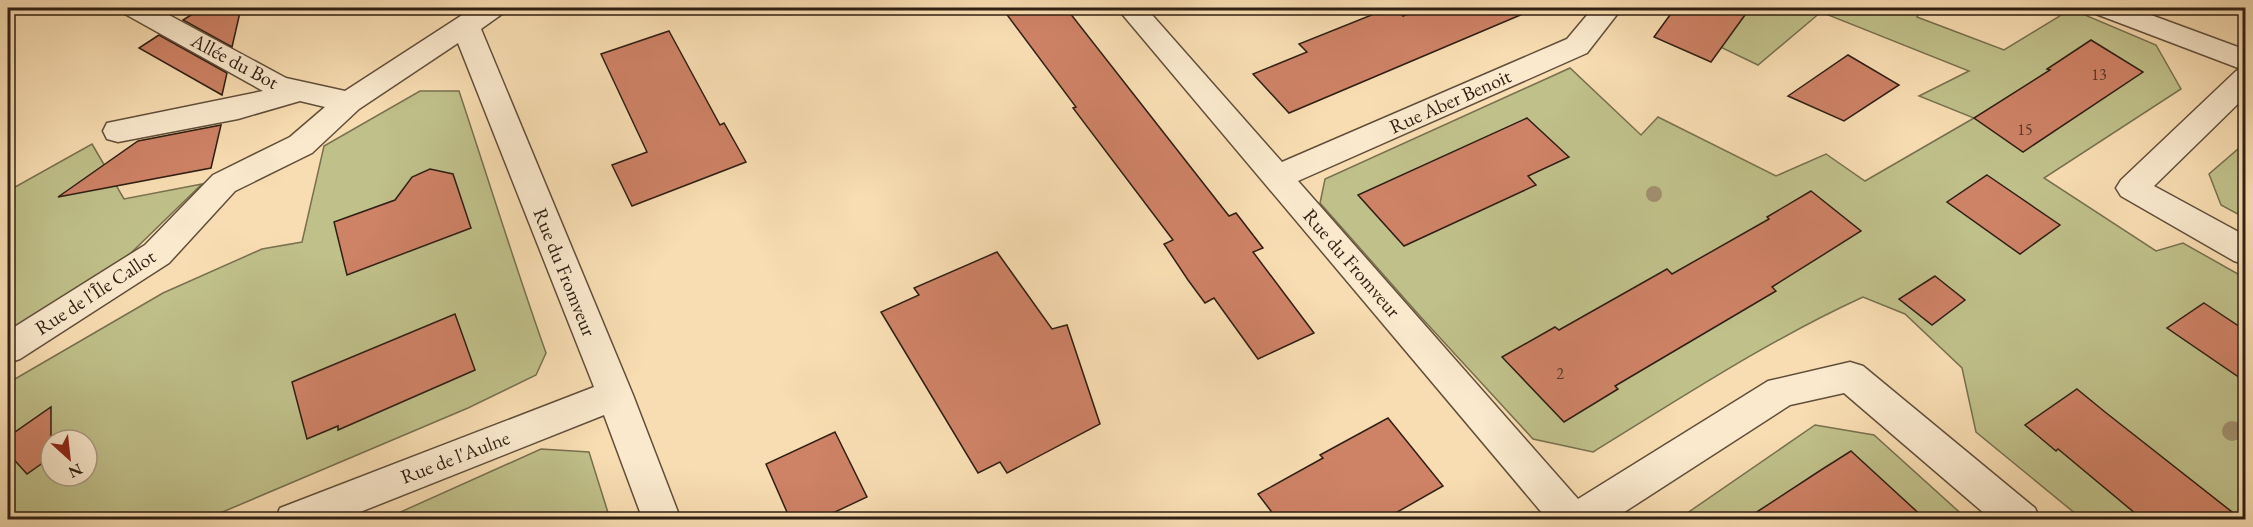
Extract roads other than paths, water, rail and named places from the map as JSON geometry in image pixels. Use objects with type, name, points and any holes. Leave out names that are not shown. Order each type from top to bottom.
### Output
[{"type":"street","name":"Allée du Bot","points":[[135,8],[278,86],[349,102]]},
{"type":"street","points":[[349,102],[492,8]]},
{"type":"street","name":"Rue du Fromveur","points":[[1131,8],[1279,176],[1572,519]]},
{"type":"street","name":"Rue Aber Benoit","points":[[1279,176],[1577,46],[1608,8]]},
{"type":"street","points":[[2106,8],[2246,61]]},
{"type":"street","name":"Rue du Fromveur","points":[[465,25],[615,395],[662,519]]},
{"type":"street","points":[[2246,78],[2132,188],[2246,252]]},
{"type":"street","points":[[118,131],[238,108],[299,91]]},
{"type":"street","name":"Rue de l'Île Callot","points":[[8,349],[157,254],[224,183],[301,145],[349,102]]},
{"type":"street","points":[[1578,519],[1781,392],[1850,377],[2021,519]]},
{"type":"street","name":"Rue de l'Aulne","points":[[294,519],[615,395]]}]
